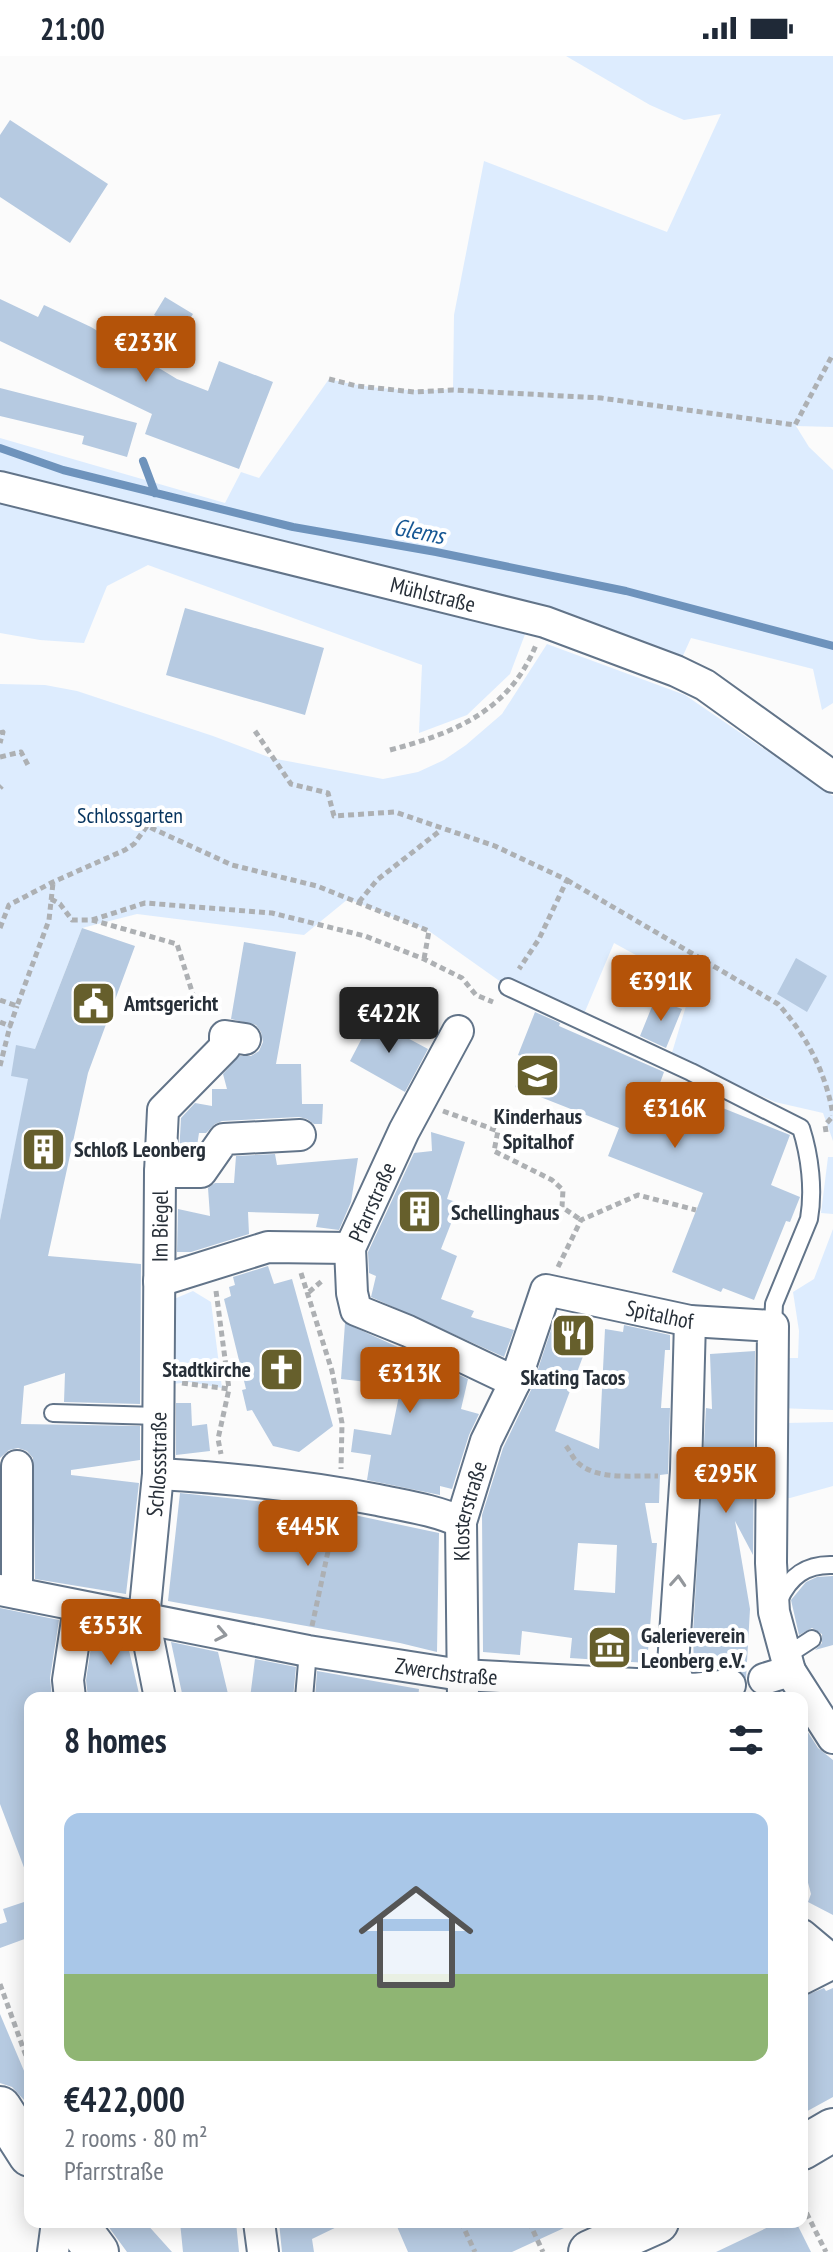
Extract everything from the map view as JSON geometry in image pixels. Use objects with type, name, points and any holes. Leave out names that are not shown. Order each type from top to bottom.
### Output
[{"type":"street","name":"Mühlstraße","points":[[0,487],[545,622],[676,671],[705,685],[833,777]]},
{"type":"street","name":"Pfarrstraße","points":[[458,1031],[404,1131],[350,1248],[352,1293],[356,1310],[515,1382]]},
{"type":"street","name":"Im Biegel","points":[[159,1281],[163,1110],[225,1047],[225,1036],[245,1039]]},
{"type":"street","name":"Im Biegel","points":[[160,1172],[201,1172],[224,1139],[300,1135]]},
{"type":"street","points":[[159,1281],[268,1247],[350,1248]]},
{"type":"street","name":"Schlossstraße","points":[[159,1281],[158,1474],[144,1618],[159,1692]]},
{"type":"street","name":"Spitalhof","points":[[546,1290],[690,1321],[773,1326]]},
{"type":"street","name":"Klosterstraße","points":[[462,1686],[461,1522],[486,1441],[515,1382],[546,1290]]},
{"type":"street","points":[[680,1692],[673,1665],[685,1476],[690,1321]]},
{"type":"street","points":[[773,1326],[773,1603],[788,1661],[806,1692]]},
{"type":"street","name":"Zwerchstraße","points":[[17,1466],[8,1591],[308,1651],[462,1686],[680,1692],[730,1685]]},
{"type":"street","points":[[158,1474],[226,1478],[340,1493],[442,1513],[461,1522]]},
{"type":"street","points":[[69,1692],[68,1680],[79,1607]]},
{"type":"street","points":[[808,1695],[833,1738]]},
{"type":"street","points":[[808,1940],[833,1962],[808,1976]]},
{"type":"street","points":[[0,2108],[24,2146]]},
{"type":"street","points":[[53,2252],[56,2228]]},
{"type":"street","points":[[79,2228],[97,2252]]},
{"type":"street","points":[[260,2228],[263,2252]]},
{"type":"street","points":[[590,2252],[644,2228]]},
{"type":"lane","points":[[508,987],[691,1072],[801,1128],[809,1152],[811,1206],[809,1219],[774,1304],[773,1326]]},
{"type":"lane","points":[[53,1413],[158,1416]]},
{"type":"lane","points":[[773,1603],[786,1584],[801,1571],[818,1565],[833,1565]]},
{"type":"lane","points":[[305,1692],[308,1651]]},
{"type":"path","points":[[329,379],[357,386],[414,392],[453,390],[601,398],[795,425],[833,354]]},
{"type":"path","points":[[390,750],[423,742],[448,731],[501,700],[525,671],[545,622]]},
{"type":"path","points":[[255,731],[291,784],[328,793],[334,816],[395,812],[495,846],[567,880],[778,1004],[798,1026],[828,1085],[833,1115]]},
{"type":"path","points":[[0,733],[3,732],[0,743]]},
{"type":"path","points":[[0,757],[21,752],[28,765]]},
{"type":"path","points":[[0,928],[9,905],[125,850],[134,844],[147,826],[232,865],[317,886],[429,931],[424,959]]},
{"type":"path","points":[[359,902],[377,880],[442,829]]},
{"type":"path","points":[[508,987],[539,939],[567,880]]},
{"type":"path","points":[[0,1066],[10,1026],[49,920],[53,882]]},
{"type":"path","points":[[51,899],[60,904],[72,920],[92,920],[177,944],[195,1001],[216,1017]]},
{"type":"path","points":[[92,920],[145,903],[272,913],[365,936],[424,959],[462,978],[476,995],[493,1002]]},
{"type":"path","points":[[0,1000],[17,1006]]},
{"type":"path","points":[[0,1022],[10,1026]]},
{"type":"path","points":[[421,1102],[498,1131],[494,1151],[552,1180],[563,1190],[562,1207],[581,1220]]},
{"type":"path","points":[[546,1290],[581,1220],[638,1195],[696,1210]]},
{"type":"path","points":[[308,1651],[340,1493],[342,1423],[332,1371],[309,1292],[322,1282]]},
{"type":"path","points":[[224,1284],[216,1287],[229,1389],[218,1439],[226,1478]]},
{"type":"path","points":[[188,1382],[229,1389]]},
{"type":"path","points":[[566,1446],[577,1462],[593,1471],[616,1475],[685,1476]]},
{"type":"path","points":[[0,1984],[24,2050]]},
{"type":"path","points":[[808,2216],[826,2252]]},
{"type":"path","points":[[464,2228],[475,2252]]},
{"type":"path","points":[[532,2228],[543,2252]]},
{"type":"green space","points":[[566,56],[833,56],[833,427],[796,426],[809,447],[833,470],[833,703],[822,710],[813,669],[691,638],[676,671],[545,622],[245,530],[0,485],[0,438],[225,503],[241,472],[259,478],[329,379],[390,389],[453,389],[454,315],[484,161],[667,232],[721,114],[684,120],[650,105]]},
{"type":"green space","points":[[0,487],[527,629],[510,674],[467,715],[419,733],[422,665],[148,565],[107,586],[84,643],[0,633]]},
{"type":"green space","name":"Schlossgarten","points":[[547,644],[685,695],[833,796],[833,1141],[823,1113],[775,1102],[671,1056],[692,986],[614,943],[581,1021],[508,987],[429,931],[348,899],[304,935],[137,914],[82,928],[35,1049],[0,1220],[0,684],[45,685],[77,691],[271,758],[383,779],[418,772],[466,745],[502,714]]},
{"type":"green space","points":[[828,1157],[833,1157],[833,1214],[821,1213]]},
{"type":"green space","points":[[833,1229],[833,1410],[778,1408],[780,1358],[798,1358],[799,1331],[793,1292],[814,1279]]},
{"type":"green space","points":[[193,1291],[211,1302],[222,1388],[189,1382],[173,1384],[174,1299]]},
{"type":"green space","points":[[833,1422],[833,1486],[790,1498],[770,1498],[786,1423]]},
{"type":"building","points":[[10,120],[108,184],[70,243],[0,197],[0,135]]},
{"type":"building","points":[[165,297],[193,314],[182,332],[154,315]]},
{"type":"building","points":[[0,299],[38,317],[44,305],[91,327],[177,379],[208,391],[219,361],[273,382],[239,469],[145,434],[152,414],[0,341]]},
{"type":"building","points":[[0,388],[137,423],[127,457],[82,444],[84,436],[0,416]]},
{"type":"building","points":[[185,608],[324,648],[305,715],[166,675]]},
{"type":"building","points":[[82,928],[135,946],[88,1073],[48,1256],[141,1264],[140,1404],[64,1402],[65,1373],[24,1386],[21,1424],[140,1426],[140,1460],[71,1470],[71,1475],[139,1483],[126,1594],[35,1579],[33,1458],[27,1451],[18,1448],[9,1450],[0,1458],[0,1220],[28,1079],[11,1076],[16,1045],[35,1049]]},
{"type":"building","points":[[244,942],[296,952],[276,1064],[301,1064],[302,1104],[323,1104],[322,1124],[299,1117],[222,1121],[206,1133],[199,1133],[192,1154],[179,1154],[181,1118],[195,1103],[212,1106],[212,1089],[227,1089],[223,1074],[239,1056],[251,1056],[259,1051],[263,1042],[256,1025],[231,1019]]},
{"type":"building","points":[[796,958],[827,976],[807,1012],[777,994]]},
{"type":"building","points":[[655,999],[682,1009],[666,1048],[640,1036]]},
{"type":"building","points":[[535,1012],[560,1023],[559,1026],[664,1072],[660,1083],[790,1135],[771,1185],[800,1197],[790,1222],[786,1221],[754,1300],[723,1288],[721,1292],[672,1272],[703,1193],[608,1156],[619,1128],[515,1087],[526,1058],[518,1055]]},
{"type":"building","points":[[372,1019],[428,1049],[405,1092],[350,1061]]},
{"type":"building","points":[[431,1132],[465,1142],[447,1199],[459,1203],[441,1249],[457,1256],[441,1299],[474,1311],[471,1317],[514,1330],[504,1357],[371,1297],[376,1276],[369,1273],[368,1252],[414,1153],[432,1151]]},
{"type":"building","points":[[275,1154],[277,1165],[358,1158],[351,1202],[339,1230],[316,1227],[319,1214],[248,1212],[249,1234],[191,1252],[177,1252],[178,1209],[210,1216],[208,1188],[215,1183],[234,1183],[236,1156]]},
{"type":"building","name":"Stadtkirche","points":[[268,1266],[274,1284],[292,1279],[333,1426],[299,1452],[273,1446],[252,1410],[247,1411],[242,1390],[246,1389],[224,1299],[231,1296],[229,1287],[235,1285],[233,1277]]},
{"type":"building","points":[[554,1321],[594,1327],[555,1431],[599,1449],[605,1329],[623,1332],[624,1325],[670,1335],[670,1350],[665,1350],[661,1408],[670,1408],[668,1474],[660,1475],[659,1503],[645,1503],[652,1543],[657,1543],[647,1663],[570,1658],[572,1638],[522,1631],[520,1655],[483,1652],[482,1515],[503,1448],[531,1390]],"holes":[[[578,1543],[617,1545],[615,1593],[574,1590]]]},
{"type":"building","points":[[345,1323],[468,1379],[461,1409],[479,1414],[452,1489],[440,1486],[440,1495],[367,1480],[371,1455],[351,1452],[354,1429],[391,1435],[401,1386],[341,1379]]},
{"type":"building","points":[[755,1351],[753,1555],[735,1521],[750,1609],[746,1679],[736,1668],[694,1668],[693,1634],[706,1408],[712,1409],[710,1354]]},
{"type":"building","points":[[176,1403],[191,1403],[192,1426],[207,1424],[210,1451],[176,1455]]},
{"type":"building","points":[[180,1493],[321,1508],[439,1533],[437,1652],[168,1601]]},
{"type":"building","points":[[833,1576],[833,1645],[815,1650],[822,1643],[822,1634],[812,1628],[799,1635],[791,1600],[806,1582],[817,1577]]},
{"type":"building","points":[[0,1608],[59,1620],[50,1678],[51,1692],[24,1692],[24,1867],[0,1804]]},
{"type":"building","points":[[94,1627],[125,1633],[139,1692],[87,1692],[86,1680]]},
{"type":"building","points":[[171,1642],[218,1652],[228,1692],[182,1692]]},
{"type":"building","points":[[255,1659],[296,1667],[294,1692],[251,1692]]},
{"type":"building","points":[[317,1671],[419,1689],[419,1692],[315,1692]]},
{"type":"building","points":[[808,1732],[818,1748],[833,1760],[833,1915],[808,1902],[811,1894],[808,1883]]},
{"type":"building","points":[[24,1902],[24,1939],[0,1948],[0,1924],[7,1922],[3,1909]]},
{"type":"building","points":[[833,1988],[833,2097],[808,2111],[808,1995]]},
{"type":"building","points":[[0,2014],[24,2071],[24,2100],[12,2087],[0,2083]]},
{"type":"building","points":[[109,2228],[150,2228],[172,2252],[127,2252]]},
{"type":"building","points":[[181,2228],[237,2228],[239,2252],[183,2252]]},
{"type":"building","points":[[280,2228],[335,2228],[312,2239],[314,2252],[282,2252]]},
{"type":"building","points":[[398,2228],[564,2228],[512,2252],[408,2252]]},
{"type":"building","points":[[766,2228],[799,2228],[811,2252],[716,2252]]},
{"type":"waterway","name":"Glems","points":[[0,448],[63,470],[293,527],[436,552],[626,591],[833,646]]},
{"type":"waterway","points":[[143,461],[155,493]]},
{"type":"place","name":"Amtsgericht","points":[[93,1003]]},
{"type":"place","name":"Kinderhaus Spitalhof","points":[[538,1075]]},
{"type":"place","name":"Schloß Leonberg","points":[[43,1149]]},
{"type":"place","name":"Schellinghaus","points":[[420,1212]]},
{"type":"place","name":"Skating Tacos","points":[[573,1336]]},
{"type":"place","name":"Stadtkirche","points":[[282,1369]]},
{"type":"place","name":"Galerieverein Leonberg e.V.","points":[[610,1648]]}]
